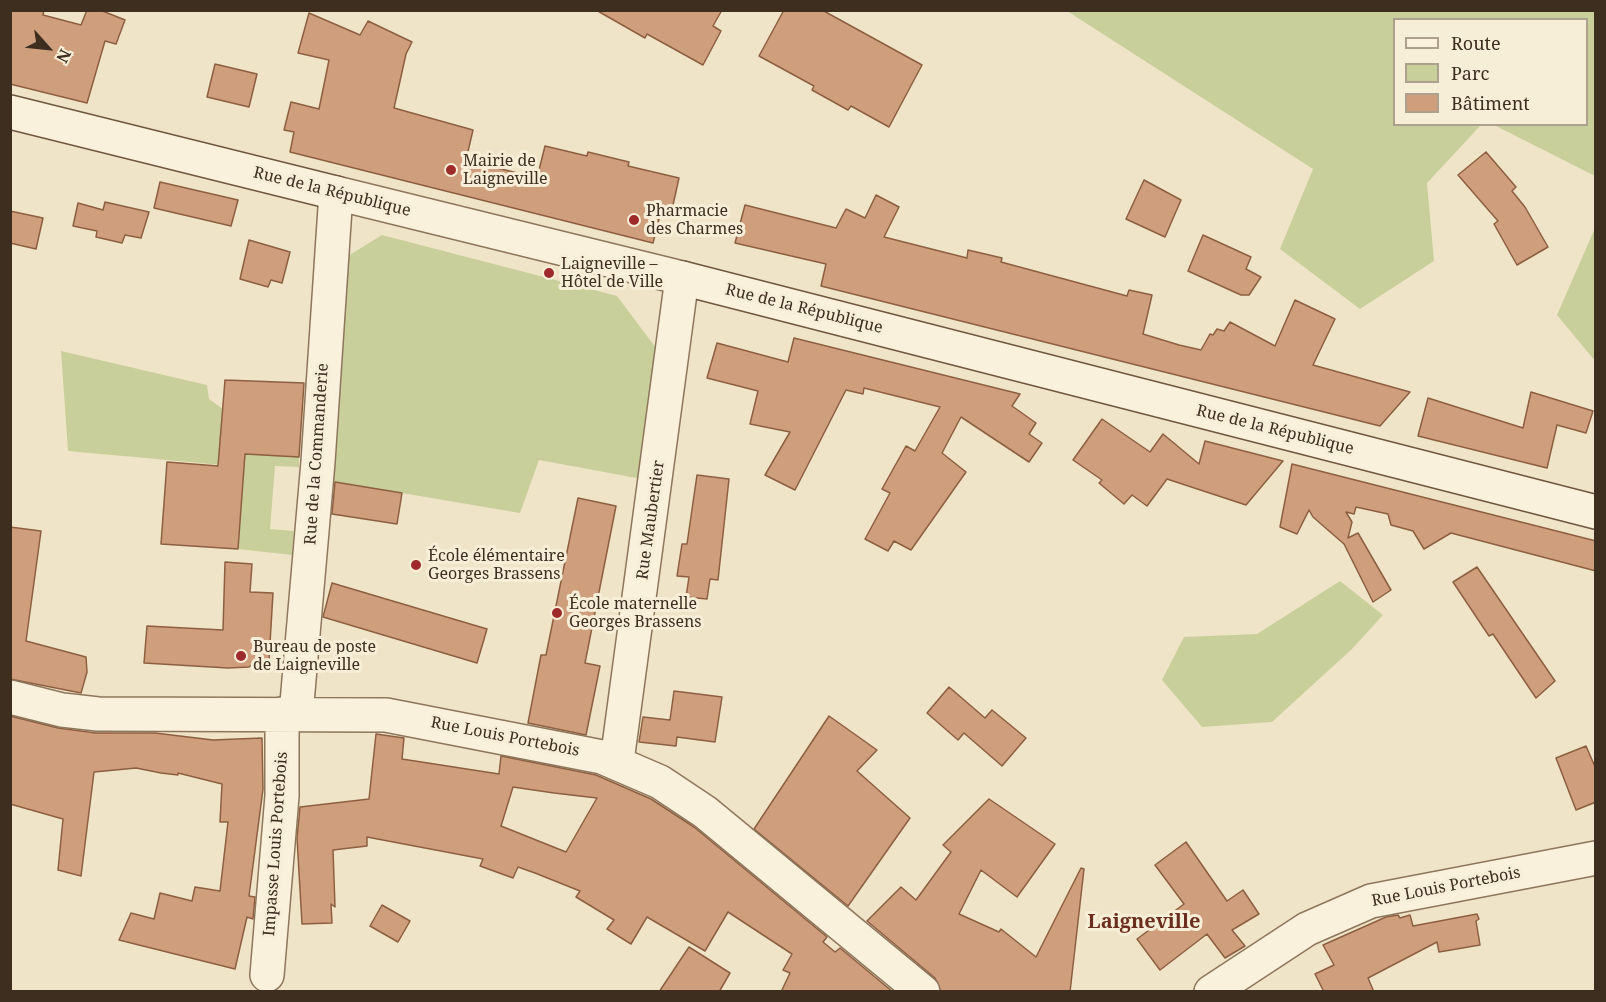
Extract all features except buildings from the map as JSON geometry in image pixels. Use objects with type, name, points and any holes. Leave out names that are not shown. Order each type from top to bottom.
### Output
[{"type":"street","name":"Rue de la République","points":[[10,112],[682,278],[1596,512]]},
{"type":"street","name":"Rue de la Commanderie","points":[[289,714],[315,497],[336,193]]},
{"type":"street","name":"Rue Maubertier","points":[[617,762],[682,278]]},
{"type":"street","name":"Rue Louis Portebois","points":[[10,697],[62,710],[98,714],[289,714],[404,717],[573,749],[617,762],[660,782],[705,812],[922,992]]},
{"type":"street","name":"Impasse Louis Portebois","points":[[267,975],[289,714]]},
{"type":"street","name":"Rue Louis Portebois","points":[[1229,986],[1321,921],[1371,901],[1596,858]]},
{"type":"green space","points":[[1067,11],[1595,11],[1595,176],[1496,126],[1588,126],[1588,18],[1393,18],[1393,126],[1480,126],[1427,183],[1434,261],[1360,309],[1280,249],[1313,169]]},
{"type":"green space","points":[[1595,228],[1596,361],[1557,315]]},
{"type":"green space","points":[[382,235],[617,296],[656,348],[642,479],[539,460],[520,513],[331,481],[348,256]]},
{"type":"green space","points":[[61,351],[207,385],[209,399],[223,409],[235,453],[299,457],[299,467],[275,466],[270,529],[294,531],[292,555],[238,549],[244,467],[68,451]]},
{"type":"green space","points":[[1340,581],[1383,615],[1352,649],[1272,722],[1202,727],[1162,680],[1184,637],[1257,634]]},
{"type":"place","name":"Mairie de Laigneville","points":[[451,170]]},
{"type":"place","name":"Pharmacie des Charmes","points":[[634,220]]},
{"type":"place","name":"Laigneville – Hôtel de Ville","points":[[549,273]]},
{"type":"place","name":"École élémentaire Georges Brassens","points":[[416,565]]},
{"type":"place","name":"École maternelle Georges Brassens","points":[[557,613]]},
{"type":"place","name":"Bureau de poste de Laigneville","points":[[241,656]]},
{"type":"district","name":"Laigneville","points":[[1144,922]]}]
